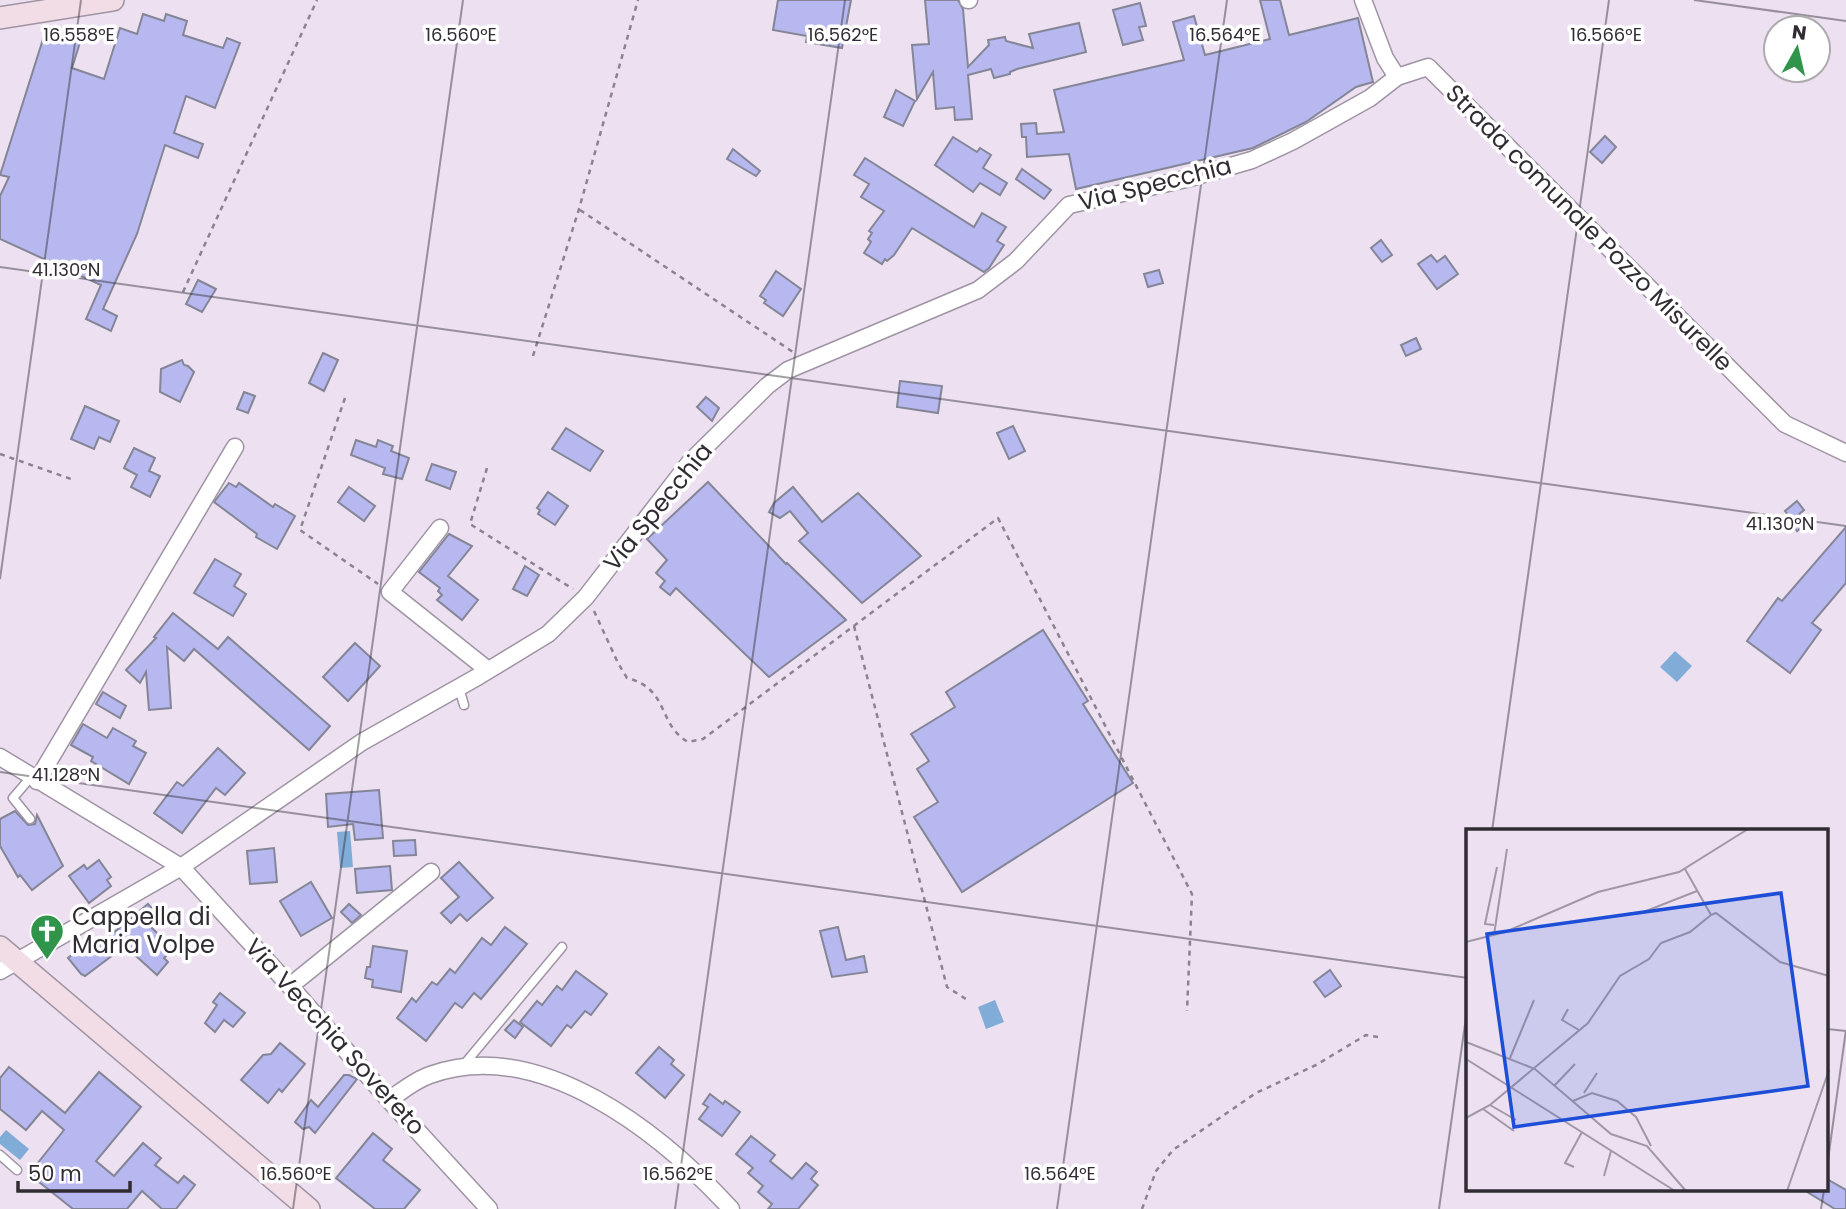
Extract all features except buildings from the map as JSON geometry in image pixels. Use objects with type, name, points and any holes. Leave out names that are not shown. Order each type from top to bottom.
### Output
[{"type":"main road","points":[[0,18],[44,6],[113,0]]},
{"type":"main road","points":[[0,947],[9,966],[309,1209]]},
{"type":"street","points":[[1363,0],[1384,58],[1397,77]]},
{"type":"street","name":"Strada comunale Pozzo Misurelle","points":[[1397,77],[1428,67],[1785,424],[1846,453]]},
{"type":"street","name":"Via Specchia","points":[[9,966],[181,867],[362,742],[548,634],[586,597],[690,462],[767,386],[788,370],[978,290],[1016,261],[1069,205],[1186,179],[1252,160],[1337,117],[1370,98],[1397,77]]},
{"type":"street","points":[[34,779],[235,447]]},
{"type":"street","points":[[440,528],[390,593],[488,670]]},
{"type":"street","name":"Via Vecchia Sovereto","points":[[0,757],[181,867],[489,1209]]},
{"type":"street","points":[[290,986],[431,872]]},
{"type":"street","points":[[389,1100],[416,1081],[462,1067],[486,1066],[532,1074],[596,1100],[660,1141],[731,1209]]},
{"type":"lane","points":[[459,688],[464,705]]},
{"type":"lane","points":[[30,819],[13,798],[34,779]]},
{"type":"lane","points":[[462,1067],[562,947]]},
{"type":"lane","points":[[0,1155],[18,1170]]},
{"type":"path","points":[[183,292],[317,0]]},
{"type":"path","points":[[533,356],[579,209],[638,0]]},
{"type":"path","points":[[579,209],[808,361]]},
{"type":"path","points":[[345,398],[300,530],[390,593]]},
{"type":"path","points":[[0,454],[71,479]]},
{"type":"path","points":[[487,468],[470,524],[586,597],[600,619],[627,678],[640,681],[654,692],[677,736],[688,742],[703,738],[999,518],[1192,894],[1187,1010]]},
{"type":"path","points":[[854,626],[947,987],[969,1001]]},
{"type":"path","points":[[1142,1209],[1156,1171],[1173,1150],[1256,1093],[1316,1065],[1366,1035],[1378,1037]]},
{"type":"water","points":[[1675,651],[1692,666],[1677,682],[1660,667]]},
{"type":"water","points":[[350,831],[353,867],[340,868],[337,832]]},
{"type":"water","points":[[995,1000],[1004,1022],[986,1029],[978,1007]]},
{"type":"water","points":[[6,1130],[29,1149],[20,1160],[0,1144],[0,1137]]},
{"type":"place","name":"Cappella di Maria Volpe","points":[[47,961]]}]
